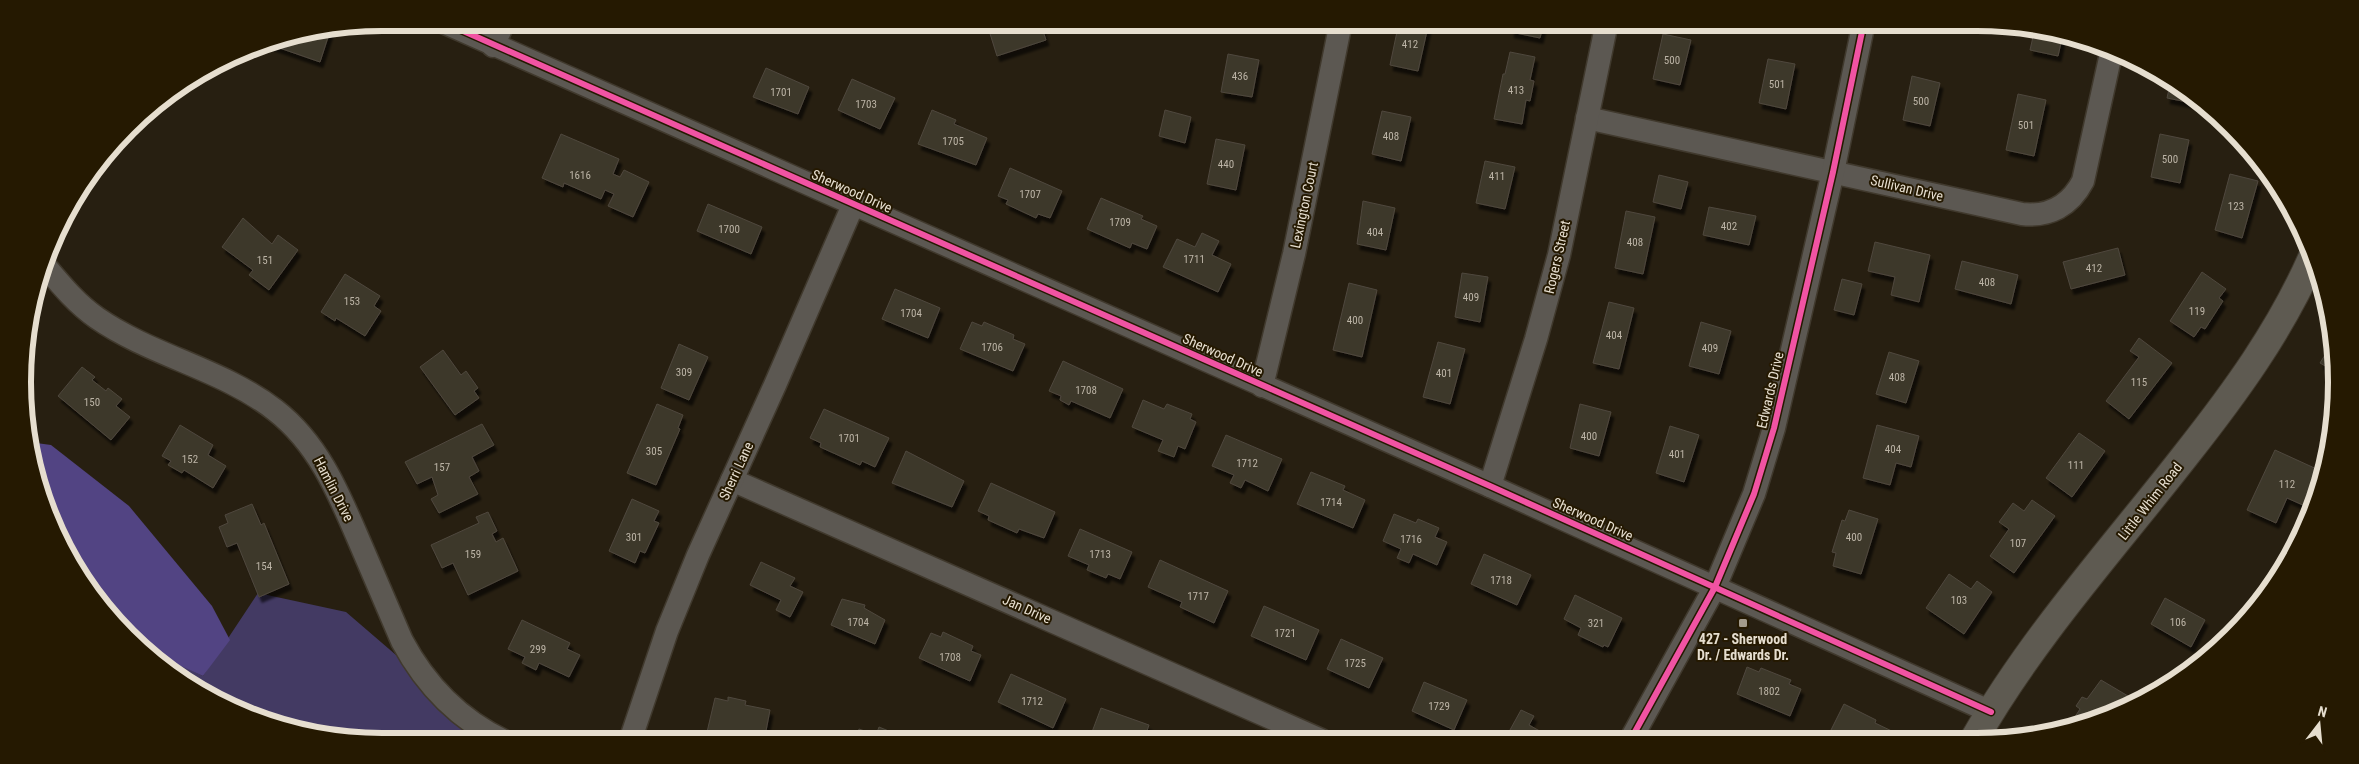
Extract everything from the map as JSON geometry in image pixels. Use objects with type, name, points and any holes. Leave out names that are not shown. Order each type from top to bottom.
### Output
[{"type":"street","name":"Sherwood Drive","points":[[462,31],[1490,486],[1991,712]]},
{"type":"street","points":[[494,46],[500,31]]},
{"type":"street","name":"Lexington Court","points":[[1262,386],[1294,254],[1339,31]]},
{"type":"street","name":"Rogers Street","points":[[1490,486],[1536,339],[1559,256],[1605,31]]},
{"type":"street","name":"Edwards Drive","points":[[1634,733],[1715,587],[1754,494],[1774,428],[1833,172],[1862,31]]},
{"type":"street","name":"Sullivan Drive","points":[[1587,118],[2022,214],[2048,214],[2065,204],[2077,193],[2083,182],[2110,58]]},
{"type":"street","name":"Sherri Lane","points":[[633,733],[667,631],[698,555],[853,205]]},
{"type":"street","name":"Little Whim Road","points":[[1978,733],[2038,643],[2231,398],[2265,348],[2308,267]]},
{"type":"street","name":"Hamlin Drive","points":[[49,271],[73,299],[97,318],[119,331],[249,392],[277,411],[301,434],[322,461],[337,491],[402,641],[414,664],[434,690],[458,713],[486,733]]},
{"type":"street","name":"Jan Drive","points":[[732,480],[1305,733]]},
{"type":"shaded area","points":[[37,443],[51,445],[129,506],[212,606],[230,640],[203,676],[170,661],[134,630],[90,577],[67,537],[58,516],[43,473]]},
{"type":"shaded area","points":[[258,593],[346,612],[487,733],[359,732],[336,730],[291,721],[227,697],[187,674],[163,656],[203,676]]},
{"type":"building","points":[[989,31],[1043,31],[1046,40],[997,56]]},
{"type":"building","points":[[1397,31],[1427,31],[1418,71],[1390,65]]},
{"type":"building","points":[[1511,31],[1542,31],[1540,38]]},
{"type":"building","points":[[1663,34],[1691,40],[1680,85],[1653,79]]},
{"type":"building","points":[[329,35],[320,62],[278,47]]},
{"type":"building","points":[[2033,36],[2061,42],[2058,56],[2030,50]]},
{"type":"building","points":[[1510,52],[1535,57],[1530,80],[1534,81],[1530,101],[1526,100],[1522,124],[1494,119],[1503,74],[1505,74]]},
{"type":"building","points":[[1228,54],[1259,60],[1252,97],[1221,92]]},
{"type":"building","points":[[1768,59],[1795,64],[1786,109],[1759,103]]},
{"type":"building","points":[[766,68],[809,87],[798,114],[753,97]]},
{"type":"building","points":[[1912,76],[1940,83],[1930,126],[1903,120]]},
{"type":"building","points":[[852,79],[895,98],[880,129],[838,110]]},
{"type":"building","points":[[2169,88],[2189,102],[2167,98]]},
{"type":"building","points":[[2018,94],[2046,100],[2034,156],[2006,150]]},
{"type":"building","points":[[932,110],[956,120],[954,124],[987,138],[976,165],[918,144]]},
{"type":"building","points":[[1165,110],[1191,117],[1185,143],[1159,136]]},
{"type":"building","points":[[1382,111],[1411,117],[1401,161],[1372,154]]},
{"type":"building","points":[[561,134],[619,159],[613,174],[620,177],[624,170],[649,182],[633,217],[608,206],[614,194],[605,190],[601,199],[564,183],[563,187],[542,178]]},
{"type":"building","points":[[2160,134],[2189,140],[2180,183],[2151,177]]},
{"type":"building","points":[[1216,139],[1245,145],[1236,190],[1207,184]]},
{"type":"building","points":[[1485,161],[1515,167],[1505,209],[1476,203]]},
{"type":"building","points":[[1010,168],[1062,191],[1050,218],[1038,214],[1036,218],[1006,204],[1008,200],[998,196]]},
{"type":"building","points":[[2230,174],[2258,181],[2242,238],[2215,230]]},
{"type":"building","points":[[1659,175],[1688,182],[1681,209],[1653,202]]},
{"type":"building","points":[[1101,198],[1143,216],[1141,219],[1157,226],[1147,249],[1132,243],[1130,248],[1087,229]]},
{"type":"building","points":[[1363,201],[1395,208],[1386,250],[1357,244]]},
{"type":"building","points":[[708,204],[762,227],[751,254],[697,231]]},
{"type":"building","points":[[1709,207],[1756,216],[1749,245],[1703,235]]},
{"type":"building","points":[[1626,211],[1655,217],[1643,274],[1615,268]]},
{"type":"building","points":[[243,218],[272,244],[278,235],[298,250],[269,290],[249,275],[253,270],[222,247]]},
{"type":"building","points":[[1202,233],[1219,241],[1212,255],[1231,264],[1218,292],[1163,267],[1177,239],[1195,247]]},
{"type":"building","points":[[1875,242],[1930,255],[1919,302],[1891,295],[1895,277],[1868,271]]},
{"type":"building","points":[[2118,248],[2125,275],[2071,289],[2063,262]]},
{"type":"building","points":[[1962,261],[2018,275],[2011,304],[1955,289]]},
{"type":"building","points":[[2202,272],[2226,289],[2219,298],[2223,301],[2205,329],[2201,327],[2194,337],[2170,321]]},
{"type":"building","points":[[1462,273],[1488,277],[1480,322],[1455,317]]},
{"type":"building","points":[[345,274],[380,296],[374,306],[381,311],[365,336],[336,318],[335,321],[321,312]]},
{"type":"building","points":[[1842,279],[1862,284],[1854,315],[1834,310]]},
{"type":"building","points":[[1349,283],[1377,290],[1362,357],[1333,350]]},
{"type":"building","points":[[895,289],[940,308],[928,338],[882,319]]},
{"type":"building","points":[[1609,302],[1634,308],[1619,369],[1593,363]]},
{"type":"building","points":[[972,322],[982,326],[984,322],[1014,335],[1013,339],[1025,344],[1013,371],[960,349]]},
{"type":"building","points":[[1701,322],[1731,331],[1719,374],[1689,366]]},
{"type":"building","points":[[2139,338],[2172,363],[2129,419],[2106,401],[2139,357],[2130,351]]},
{"type":"building","points":[[1438,342],[1465,349],[1450,404],[1423,397]]},
{"type":"building","points":[[679,344],[708,357],[689,400],[661,388]]},
{"type":"building","points":[[443,350],[461,375],[466,371],[478,388],[474,391],[479,398],[455,415],[420,367]]},
{"type":"building","points":[[1889,352],[1919,361],[1906,403],[1876,394]]},
{"type":"building","points":[[2326,353],[2327,367],[2320,363]]},
{"type":"building","points":[[1063,361],[1123,389],[1110,418],[1071,401],[1069,405],[1060,400],[1061,396],[1049,391]]},
{"type":"building","points":[[82,367],[95,377],[92,380],[106,391],[108,388],[122,399],[116,406],[130,417],[111,440],[58,396]]},
{"type":"building","points":[[1143,400],[1164,409],[1167,404],[1192,414],[1190,419],[1196,422],[1185,449],[1178,446],[1174,457],[1158,451],[1163,440],[1132,427]]},
{"type":"building","points":[[657,404],[683,415],[678,428],[680,429],[656,485],[627,473]]},
{"type":"building","points":[[1580,404],[1611,412],[1599,456],[1570,448]]},
{"type":"building","points":[[824,409],[889,438],[875,467],[862,461],[860,465],[820,447],[821,443],[810,438]]},
{"type":"building","points":[[482,424],[494,445],[472,457],[479,471],[469,477],[478,494],[439,513],[431,499],[438,495],[432,477],[417,484],[405,462]]},
{"type":"building","points":[[180,425],[213,445],[208,455],[226,466],[213,488],[184,470],[182,473],[168,465],[171,461],[162,456]]},
{"type":"building","points":[[1877,425],[1919,436],[1911,467],[1896,463],[1890,485],[1863,478]]},
{"type":"building","points":[[1670,426],[1699,435],[1684,482],[1656,473]]},
{"type":"building","points":[[2079,433],[2105,451],[2072,497],[2046,478]]},
{"type":"building","points":[[1226,435],[1282,459],[1268,491],[1245,480],[1241,488],[1230,483],[1234,475],[1212,466]]},
{"type":"building","points":[[2275,450],[2317,469],[2305,506],[2287,498],[2276,523],[2247,510]]},
{"type":"building","points":[[906,451],[964,481],[952,507],[892,483]]},
{"type":"building","points":[[1311,472],[1345,486],[1343,490],[1365,500],[1353,528],[1297,504]]},
{"type":"building","points":[[991,483],[1055,512],[1044,538],[1019,529],[1017,533],[988,520],[989,516],[978,511]]},
{"type":"building","points":[[632,499],[659,511],[654,521],[659,523],[645,553],[640,551],[635,563],[609,551]]},
{"type":"building","points":[[2032,500],[2055,516],[2014,573],[1990,556],[2009,529],[1999,522],[2013,503],[2024,511]]},
{"type":"building","points":[[252,504],[261,525],[264,523],[289,584],[259,597],[237,543],[227,547],[219,527],[228,523],[225,515]]},
{"type":"building","points":[[1849,510],[1878,519],[1861,574],[1833,566],[1836,553],[1832,552],[1842,520],[1845,521]]},
{"type":"building","points":[[488,512],[497,531],[492,534],[496,542],[503,538],[518,571],[468,595],[453,563],[442,568],[431,545],[479,523],[476,517]]},
{"type":"building","points":[[1394,514],[1416,523],[1418,519],[1439,528],[1435,537],[1447,542],[1437,565],[1413,554],[1409,563],[1397,558],[1401,549],[1383,541]]},
{"type":"building","points":[[1080,529],[1132,552],[1120,579],[1108,574],[1106,578],[1087,570],[1089,565],[1068,556]]},
{"type":"building","points":[[1484,554],[1531,575],[1517,605],[1471,584]]},
{"type":"building","points":[[1160,560],[1228,591],[1214,623],[1180,607],[1182,602],[1148,587]]},
{"type":"building","points":[[761,562],[795,578],[790,586],[803,592],[790,617],[776,610],[781,600],[750,585]]},
{"type":"building","points":[[1949,574],[1971,589],[1977,581],[1992,592],[1964,634],[1926,608]]},
{"type":"building","points":[[1575,595],[1622,618],[1608,647],[1604,645],[1603,647],[1578,635],[1581,628],[1564,619]]},
{"type":"building","points":[[2165,598],[2205,620],[2191,647],[2151,624]]},
{"type":"building","points":[[842,599],[865,605],[864,608],[885,620],[875,644],[831,625]]},
{"type":"building","points":[[1264,606],[1319,630],[1306,660],[1251,636]]},
{"type":"building","points":[[522,620],[570,643],[567,649],[580,655],[569,677],[539,663],[536,670],[522,663],[525,657],[508,649]]},
{"type":"building","points":[[943,632],[973,646],[971,651],[981,655],[970,681],[919,658],[931,633],[941,637]]},
{"type":"building","points":[[1341,639],[1383,658],[1369,688],[1327,669]]},
{"type":"building","points":[[1747,667],[1759,672],[1761,668],[1791,680],[1789,684],[1801,689],[1790,716],[1737,694]]},
{"type":"building","points":[[1011,674],[1066,699],[1053,728],[998,702]]},
{"type":"building","points":[[2101,680],[2128,696],[2126,700],[2111,706],[2073,719],[2080,709],[2076,706],[2082,697],[2087,699]]},
{"type":"building","points":[[1424,682],[1467,700],[1454,730],[1412,711]]},
{"type":"building","points":[[728,697],[746,701],[745,705],[770,710],[766,733],[707,732],[715,698],[728,701]]},
{"type":"building","points":[[1844,704],[1876,720],[1875,723],[1896,733],[1830,733]]},
{"type":"building","points":[[1101,708],[1149,725],[1146,733],[1092,733]]},
{"type":"building","points":[[1521,710],[1534,716],[1529,725],[1543,733],[1508,733]]},
{"type":"building","points":[[879,727],[894,733],[877,733]]},
{"type":"building","points":[[859,729],[870,733],[857,733]]},
{"type":"cycle path","points":[[463,31],[1490,486],[1991,712]]},
{"type":"cycle path","points":[[1634,733],[1715,587],[1754,494],[1774,428],[1833,172],[1862,31]]},
{"type":"place","name":"427 - Sherwood Dr. / Edwards Dr.","points":[[1743,623]]}]
